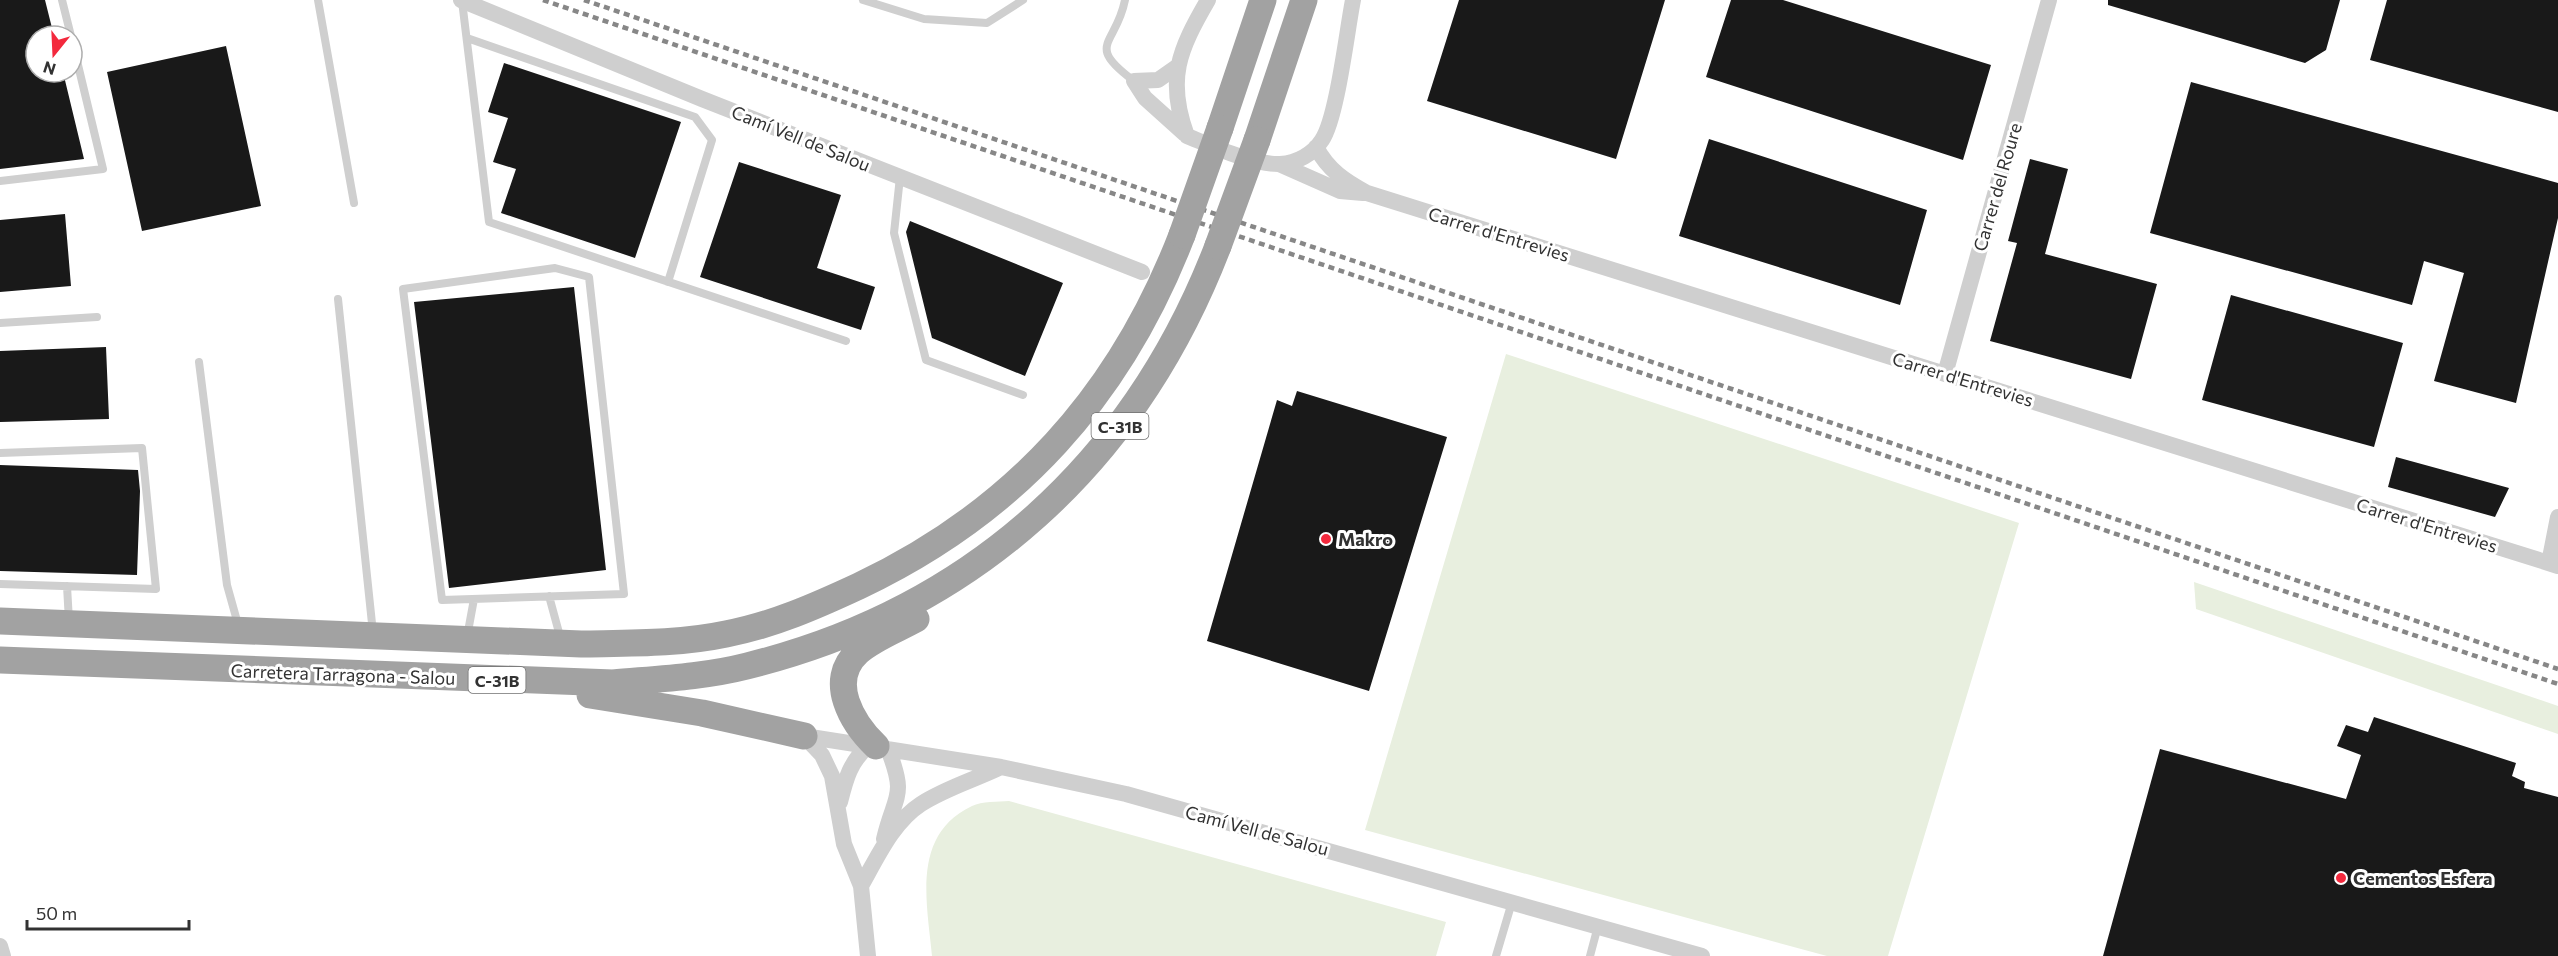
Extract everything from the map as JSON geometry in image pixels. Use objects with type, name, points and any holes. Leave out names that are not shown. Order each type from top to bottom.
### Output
[{"type":"highway","name":"C-31B","points":[[0,621],[467,640],[562,643],[662,642],[724,635],[757,627],[829,600],[910,562],[980,515],[1039,461],[1084,413],[1117,368],[1143,324],[1169,268],[1263,0]]},
{"type":"highway","name":"Carretera Tarragona - Salou","points":[[0,660],[613,683],[706,674],[746,667],[797,652],[857,629],[972,569],[1029,524],[1106,446],[1180,335],[1218,246],[1257,140],[1304,0]]},
{"type":"highway","points":[[878,747],[860,731],[848,710],[844,683],[852,660],[866,647],[935,609],[972,569]]},
{"type":"highway","points":[[500,680],[702,713],[804,736]]},
{"type":"street","name":"Camí Vell de Salou","points":[[462,0],[1142,272]]},
{"type":"street","points":[[1188,136],[1177,107],[1178,66],[1188,34],[1208,0]]},
{"type":"street","points":[[1280,164],[1306,158],[1323,139],[1331,115],[1353,0]]},
{"type":"street","name":"Carrer del Roure","points":[[1945,374],[2049,0]]},
{"type":"street","points":[[1134,81],[1158,80],[1178,66]]},
{"type":"street","name":"Carrer d'Entrevies","points":[[1134,81],[1145,98],[1188,136],[1232,154],[1280,164],[1340,191],[1367,193]]},
{"type":"street","name":"Carrer d'Entrevies","points":[[1316,147],[1324,162],[1340,178],[1367,193],[2553,564]]},
{"type":"street","points":[[2553,564],[2558,517]]},
{"type":"street","points":[[804,736],[822,755],[832,776],[844,844],[861,886],[868,956]]},
{"type":"street","name":"Camí Vell de Salou","points":[[804,736],[1001,767],[1126,794],[1702,956]]},
{"type":"street","points":[[839,806],[847,772],[856,757],[878,747],[900,778],[899,795],[882,849]]},
{"type":"street","points":[[861,886],[882,849],[919,805],[956,785],[1001,767]]},
{"type":"street","points":[[0,946],[3,956]]},
{"type":"lane","points":[[62,0],[68,24]]},
{"type":"lane","points":[[318,0],[354,203]]},
{"type":"lane","points":[[462,0],[489,222],[846,341]]},
{"type":"lane","points":[[863,0],[924,19],[987,23],[1023,0]]},
{"type":"lane","points":[[1125,0],[1119,23],[1109,39],[1106,53],[1112,64],[1134,81]]},
{"type":"lane","points":[[466,38],[695,117],[712,140],[668,282]]},
{"type":"lane","points":[[0,181],[103,169],[82,84]]},
{"type":"lane","points":[[900,177],[894,233],[926,360],[1023,395]]},
{"type":"lane","points":[[555,268],[589,277],[624,594],[549,596],[442,600],[403,289],[555,268]]},
{"type":"lane","points":[[338,299],[373,636]]},
{"type":"lane","points":[[0,323],[97,317]]},
{"type":"lane","points":[[199,362],[227,585],[240,631]]},
{"type":"lane","points":[[0,453],[142,448],[156,588],[0,584]]},
{"type":"lane","points":[[67,586],[69,624]]},
{"type":"lane","points":[[549,596],[562,643]]},
{"type":"lane","points":[[467,640],[474,599]]},
{"type":"lane","points":[[1496,956],[1512,902]]},
{"type":"lane","points":[[1590,956],[1598,926]]},
{"type":"green space","points":[[1506,354],[2019,523],[1888,956],[1827,956],[1365,830]]},
{"type":"green space","points":[[2194,582],[2558,706],[2558,734],[2196,609]]},
{"type":"green space","points":[[1009,801],[1446,922],[1436,956],[932,956],[926,892],[927,872],[931,852],[939,834],[953,819],[976,804]]},
{"type":"building","points":[[0,0],[45,0],[51,24],[24,24],[24,84],[66,84],[84,159],[0,169]]},
{"type":"building","points":[[1459,0],[1665,0],[1616,159],[1427,101]]},
{"type":"building","points":[[1731,0],[1783,0],[1991,65],[1963,160],[1706,77]]},
{"type":"building","points":[[2108,0],[2340,0],[2326,50],[2305,63],[2108,5]]},
{"type":"building","points":[[2387,0],[2558,0],[2558,112],[2370,60]]},
{"type":"building","points":[[226,46],[261,206],[142,231],[107,72]]},
{"type":"building","points":[[504,63],[681,122],[635,258],[501,213],[516,169],[493,162],[508,118],[488,112]]},
{"type":"building","points":[[2191,82],[2558,183],[2558,218],[2516,403],[2434,381],[2464,273],[2424,261],[2412,305],[2150,233]]},
{"type":"building","points":[[1709,139],[1927,210],[1900,305],[1679,236]]},
{"type":"building","points":[[2030,159],[2068,169],[2045,254],[2157,284],[2131,379],[1990,341],[2017,243],[2008,241]]},
{"type":"building","points":[[739,162],[841,195],[817,268],[875,287],[861,330],[700,277]]},
{"type":"building","points":[[65,214],[71,286],[0,292],[0,220]]},
{"type":"building","points":[[910,221],[1063,283],[1025,376],[932,338],[906,232]]},
{"type":"building","points":[[574,287],[606,570],[449,588],[414,302]]},
{"type":"building","points":[[2231,295],[2403,343],[2374,447],[2202,400]]},
{"type":"building","points":[[106,347],[109,419],[0,422],[0,351]]},
{"type":"building","name":"Makro","points":[[1297,391],[1447,437],[1369,691],[1207,641],[1277,400],[1292,406]]},
{"type":"building","points":[[2396,457],[2509,488],[2495,517],[2388,487]]},
{"type":"building","points":[[0,465],[138,470],[140,491],[137,575],[0,571]]},
{"type":"building","name":"Cementos Esfera","points":[[2374,717],[2516,763],[2512,776],[2525,782],[2524,788],[2558,797],[2558,956],[2103,956],[2160,749],[2346,799],[2361,755],[2337,746],[2346,725],[2368,732]]},
{"type":"railway","points":[[543,0],[2558,684]]},
{"type":"railway","points":[[584,0],[2558,669]]},
{"type":"place","name":"Makro","points":[[1326,539]]},
{"type":"place","name":"Cementos Esfera","points":[[2341,878]]}]
